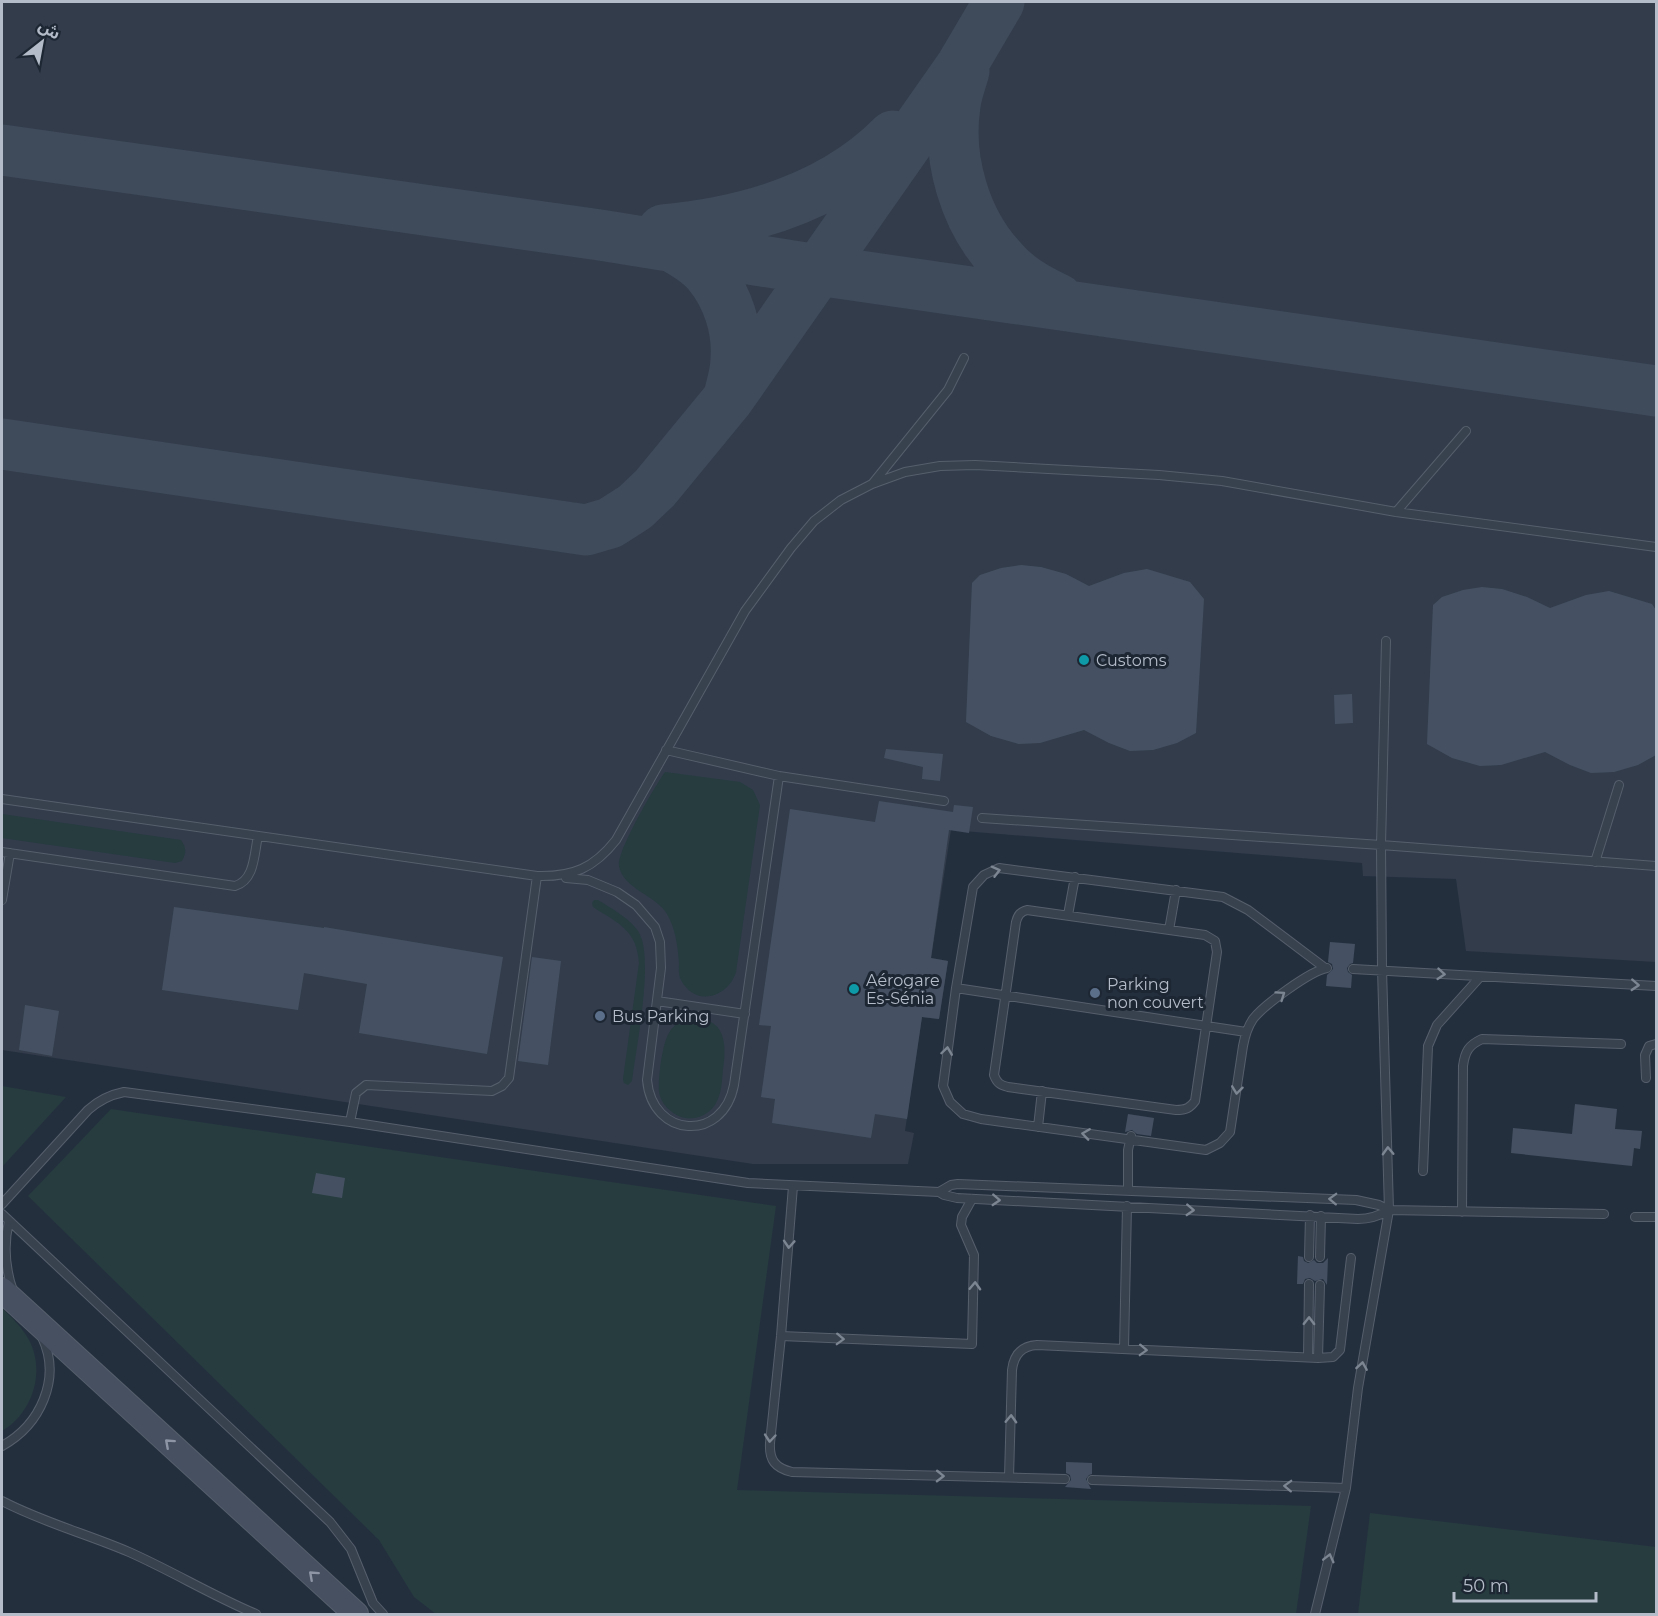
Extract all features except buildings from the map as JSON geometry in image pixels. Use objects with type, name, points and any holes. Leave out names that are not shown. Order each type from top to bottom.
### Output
[{"type":"street","points":[[2,1290],[356,1614]]},
{"type":"lane","points":[[872,484],[944,396],[964,358]]},
{"type":"lane","points":[[1396,512],[1466,431]]},
{"type":"lane","points":[[556,877],[575,873],[605,854],[616,840],[745,611],[791,548],[814,521],[841,500],[872,484],[917,470],[940,466],[975,465],[1222,481],[1396,512],[1656,547]]},
{"type":"lane","points":[[1315,1614],[1346,1488],[1358,1388],[1389,1210],[1381,845],[1386,641]]},
{"type":"lane","points":[[666,750],[779,776],[944,801]]},
{"type":"lane","points":[[2,798],[537,876],[588,880],[603,885],[636,905],[647,915],[655,927],[661,948],[661,968],[647,1080],[648,1093],[653,1106],[662,1116],[674,1123],[701,1126],[714,1120],[732,1099],[779,776]]},
{"type":"lane","points":[[1595,862],[1619,785]]},
{"type":"lane","points":[[982,818],[1656,866]]},
{"type":"lane","points":[[2,900],[6,853],[235,886],[243,884],[249,878],[258,836]]},
{"type":"lane","points":[[999,868],[1075,877],[1209,894],[1236,903],[1326,968],[1308,977],[1261,1010],[1246,1032],[1234,1116],[1230,1131],[1220,1143],[1206,1150],[1038,1127],[963,1114],[950,1102],[943,1086],[956,987],[973,887],[984,875],[999,868]]},
{"type":"lane","points":[[350,1122],[356,1093],[366,1085],[492,1091],[502,1086],[509,1077],[537,876]]},
{"type":"lane","points":[[1068,915],[1075,877]]},
{"type":"lane","points":[[1169,930],[1176,890]]},
{"type":"lane","points":[[1028,910],[1169,930],[1205,935],[1215,941],[1217,952],[1195,1101],[1191,1107],[1184,1110],[1143,1105],[1002,1086],[996,1082],[994,1076],[1018,916],[1022,912],[1028,910]]},
{"type":"lane","points":[[1353,969],[1656,986]]},
{"type":"lane","points":[[1423,1172],[1428,1046],[1437,1025],[1480,977]]},
{"type":"lane","points":[[956,987],[1246,1032]]},
{"type":"lane","points":[[657,1000],[745,1014]]},
{"type":"lane","points":[[1462,1212],[1463,1066],[1465,1054],[1472,1044],[1482,1039],[1621,1044]]},
{"type":"lane","points":[[1646,1078],[1646,1050],[1649,1046],[1656,1044]]},
{"type":"lane","points":[[1038,1127],[1042,1091]]},
{"type":"lane","points":[[2,1204],[88,1110],[98,1101],[124,1092],[350,1122],[737,1181],[793,1186],[939,1192],[950,1197],[972,1199],[1369,1219],[1389,1210]]},
{"type":"lane","points":[[1140,1116],[1143,1105]]},
{"type":"lane","points":[[1128,1191],[1130,1138]]},
{"type":"lane","points":[[939,1192],[957,1184],[1356,1200],[1379,1205],[1389,1210],[1604,1214]]},
{"type":"lane","points":[[793,1186],[782,1336],[769,1454],[774,1463],[782,1470],[792,1472],[1065,1479]]},
{"type":"lane","points":[[1042,1188],[1042,1202]]},
{"type":"lane","points":[[782,1336],[972,1344],[974,1255],[961,1225],[962,1217],[972,1199]]},
{"type":"lane","points":[[1124,1349],[1127,1206]]},
{"type":"lane","points":[[2,1214],[330,1522],[351,1549],[373,1603],[383,1614]]},
{"type":"lane","points":[[1309,1257],[1310,1215]]},
{"type":"lane","points":[[1320,1257],[1321,1216]]},
{"type":"lane","points":[[1635,1217],[1656,1217]]},
{"type":"lane","points":[[2,1446],[18,1436],[33,1421],[43,1403],[48,1383],[47,1351],[27,1313],[15,1296],[7,1268],[5,1250],[9,1221]]},
{"type":"lane","points":[[1009,1477],[1012,1370],[1014,1359],[1020,1351],[1037,1345],[1308,1358],[1333,1357],[1340,1350],[1351,1258]]},
{"type":"lane","points":[[1308,1358],[1309,1284]]},
{"type":"lane","points":[[1318,1358],[1320,1285]]},
{"type":"lane","points":[[1092,1480],[1346,1488]]},
{"type":"lane","points":[[2,1501],[134,1554],[256,1614]]},
{"type":"shaded area","points":[[2,2],[1656,2],[1656,962],[1466,951],[1456,879],[1363,876],[1362,863],[951,830],[931,958],[948,961],[939,1019],[922,1017],[905,1131],[914,1133],[908,1164],[753,1164],[2,1050]]},
{"type":"green space","points":[[665,772],[740,782],[753,790],[760,805],[736,972],[726,988],[711,996],[694,994],[681,980],[676,937],[667,914],[662,907],[627,881],[619,866],[630,833]]},
{"type":"green space","points":[[2,814],[181,840],[185,848],[185,855],[182,861],[175,863],[2,838]]},
{"type":"green space","points":[[594,900],[598,900],[630,922],[638,931],[643,943],[645,980],[643,1003],[632,1081],[628,1085],[623,1079],[639,963],[637,952],[630,935],[593,907]]},
{"type":"green space","points":[[691,1018],[711,1022],[717,1027],[724,1041],[720,1093],[713,1107],[703,1116],[696,1118],[677,1115],[663,1103],[659,1092],[661,1062],[667,1038],[676,1025]]},
{"type":"green space","points":[[2,1086],[66,1097],[2,1167]]},
{"type":"green space","points":[[111,1109],[776,1206],[737,1490],[1311,1506],[1296,1614],[436,1614],[414,1597],[379,1540],[28,1196]]},
{"type":"green space","points":[[2,1308],[29,1340],[34,1352],[36,1378],[28,1403],[21,1414],[2,1431]]},
{"type":"green space","points":[[1370,1513],[1656,1547],[1656,1614],[1358,1614]]},
{"type":"taxiway","points":[[2,444],[586,530],[610,523],[635,507],[655,488],[729,398],[962,65],[999,2]]},
{"type":"taxiway","points":[[964,71],[957,93],[953,126],[957,168],[969,208],[989,244],[1008,266],[1028,282],[1058,299]]},
{"type":"taxiway","points":[[663,230],[726,221],[787,203],[844,175],[893,136]]},
{"type":"taxiway","points":[[2,150],[600,235],[818,270],[1656,391]]},
{"type":"taxiway","points":[[671,246],[704,269],[715,282],[726,303],[733,325],[736,348],[735,368],[729,396]]},
{"type":"place","name":"Customs","points":[[1084,660]]},
{"type":"place","name":"Aérogare Es-Sénia","points":[[854,989]]},
{"type":"place","name":"Parking non couvert","points":[[1095,993]]},
{"type":"place","name":"Bus Parking","points":[[600,1016]]}]
